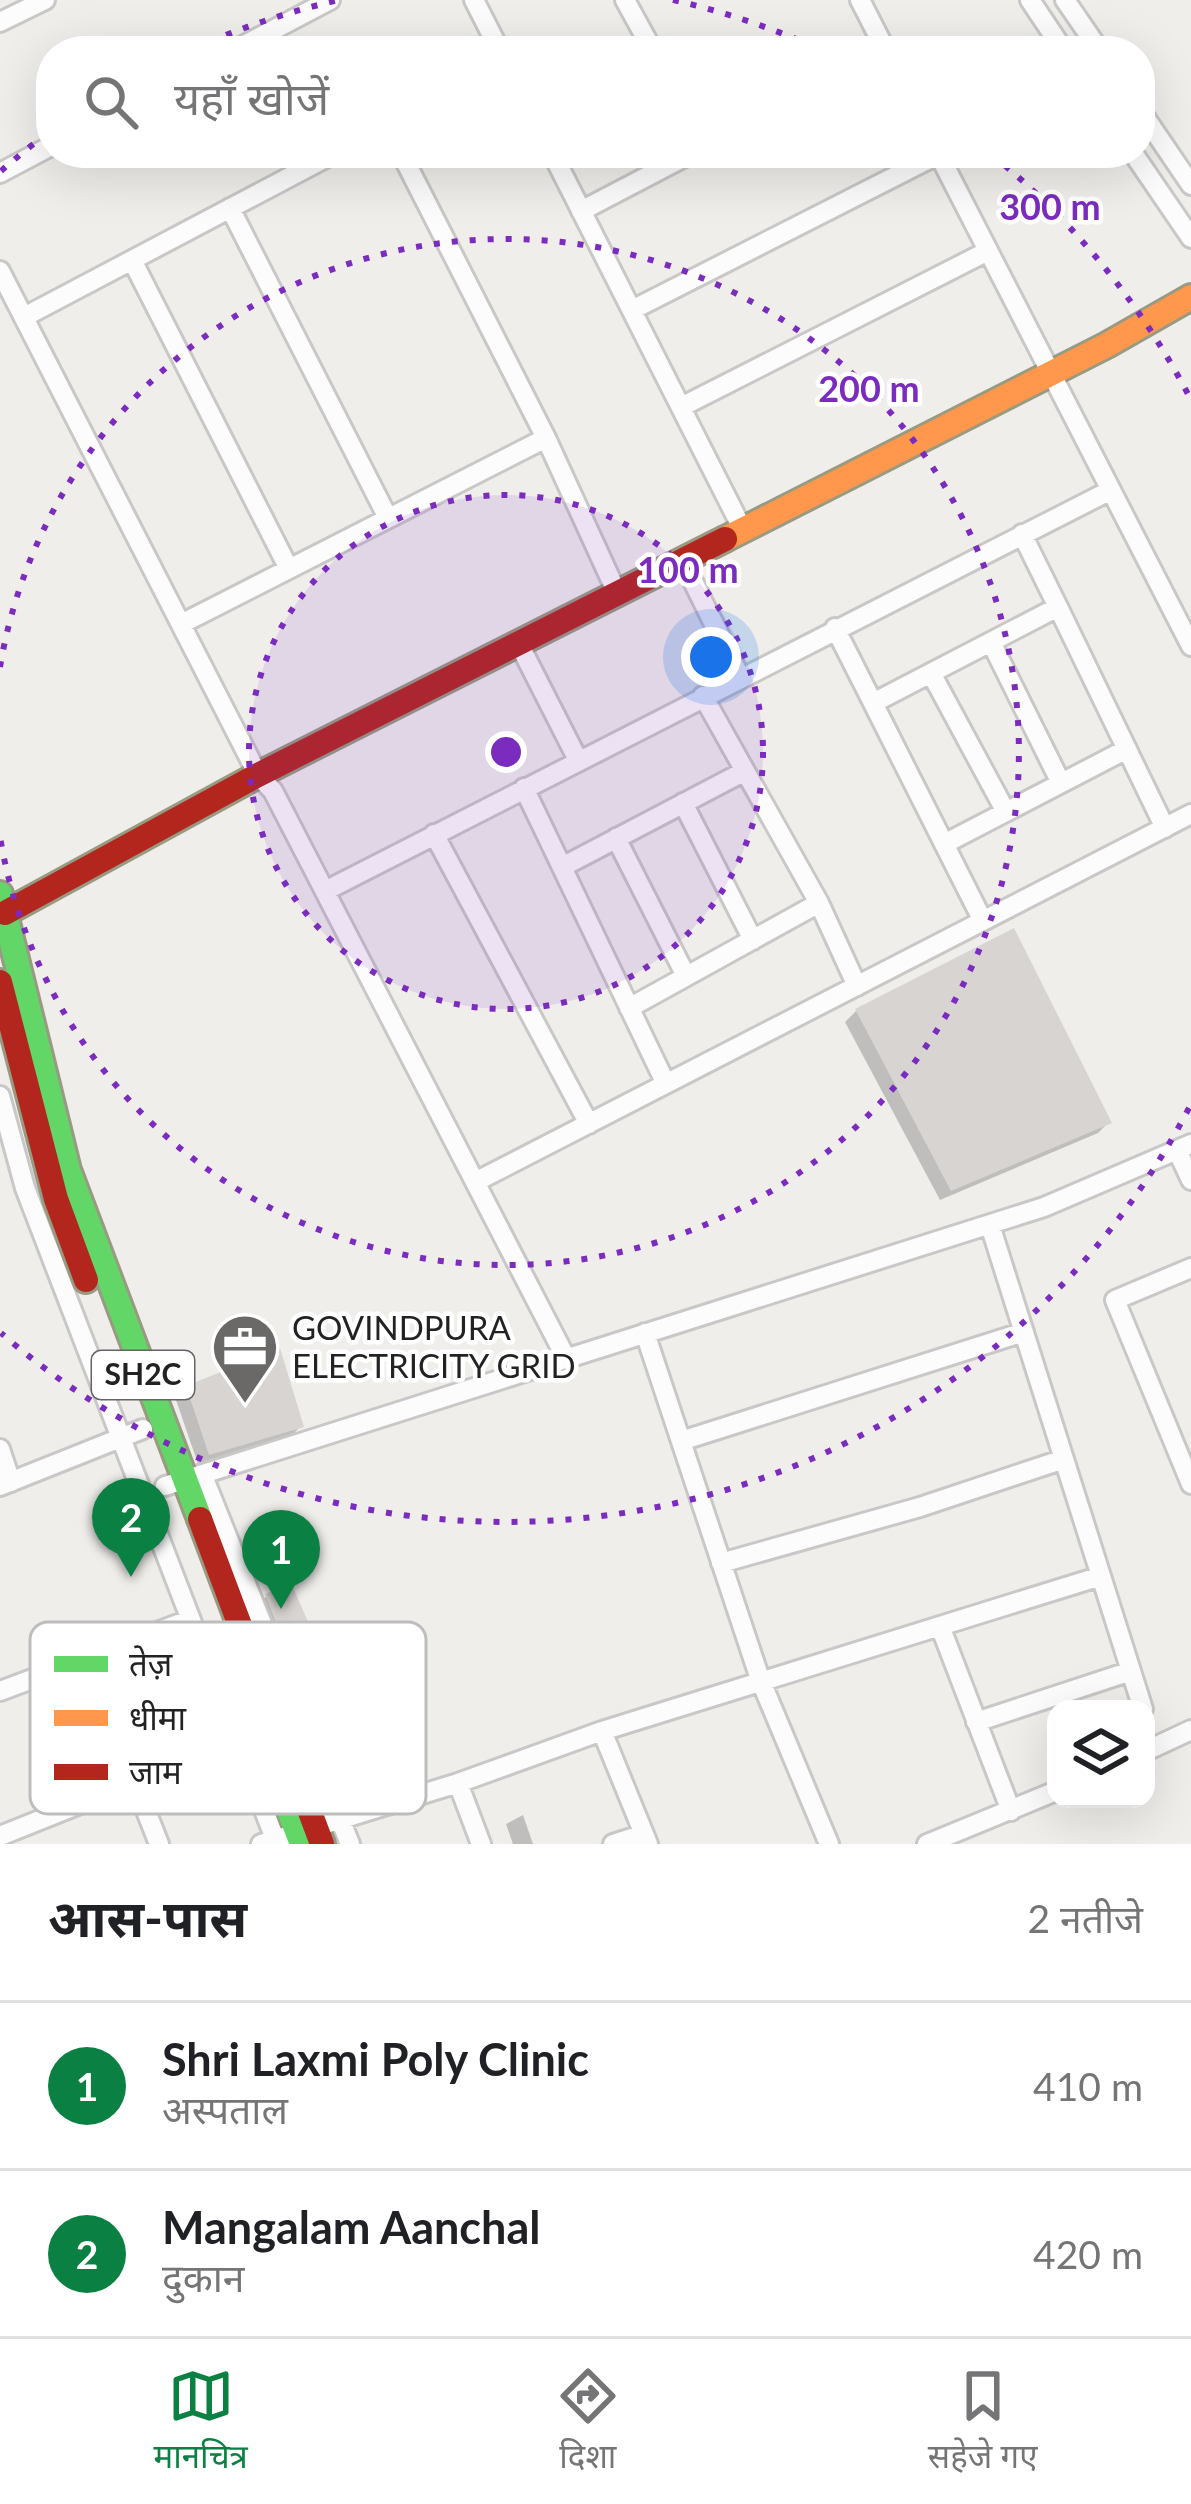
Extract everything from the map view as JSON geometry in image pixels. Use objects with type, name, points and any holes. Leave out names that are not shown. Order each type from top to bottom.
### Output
[{"type":"main road","points":[[2,904],[1191,297]]},
{"type":"main road","name":"SH2C","points":[[2,904],[68,1170],[184,1481],[230,1622]]},
{"type":"main road","name":"SH2C","points":[[0,982],[56,1199],[132,1434],[184,1481]]},
{"type":"street","points":[[0,22],[45,0]]},
{"type":"street","points":[[474,0],[492,36]]},
{"type":"street","points":[[625,0],[645,36]]},
{"type":"street","points":[[860,0],[878,36]]},
{"type":"street","points":[[1030,0],[1054,36]]},
{"type":"street","points":[[1065,0],[1090,36]]},
{"type":"street","points":[[260,36],[322,2]]},
{"type":"street","points":[[1155,132],[1191,185]]},
{"type":"street","points":[[0,173],[36,154]]},
{"type":"street","points":[[24,317],[306,168]]},
{"type":"street","points":[[409,168],[546,438],[617,593]]},
{"type":"street","points":[[560,168],[742,528]]},
{"type":"street","points":[[581,211],[663,168]]},
{"type":"street","points":[[632,310],[911,168]]},
{"type":"street","points":[[946,168],[1191,646]]},
{"type":"street","points":[[1143,168],[1191,238]]},
{"type":"street","points":[[230,208],[388,518]]},
{"type":"street","points":[[681,406],[988,250]]},
{"type":"street","points":[[132,260],[290,569]]},
{"type":"street","points":[[0,271],[258,775],[273,791],[566,1358]]},
{"type":"street","points":[[181,624],[546,438]]},
{"type":"street","points":[[325,891],[1111,490]]},
{"type":"street","points":[[1022,534],[1165,828]]},
{"type":"street","points":[[682,559],[740,677]]},
{"type":"street","points":[[873,703],[1058,607]]},
{"type":"street","points":[[836,628],[983,921]]},
{"type":"street","points":[[992,642],[1061,783]]},
{"type":"street","points":[[518,644],[578,760]]},
{"type":"street","points":[[931,673],[1006,812]]},
{"type":"street","points":[[704,696],[818,903],[856,986]]},
{"type":"street","points":[[944,844],[1127,749]]},
{"type":"street","points":[[562,867],[745,771]]},
{"type":"street","points":[[524,788],[666,1084]]},
{"type":"street","points":[[683,803],[753,940]]},
{"type":"street","points":[[476,1182],[1191,814]]},
{"type":"street","points":[[434,834],[589,1124]]},
{"type":"street","points":[[616,838],[686,976]]},
{"type":"street","points":[[629,1008],[818,903]]},
{"type":"street","points":[[0,1096],[25,1188],[132,1434],[189,1620],[184,1622]]},
{"type":"street","points":[[184,1481],[1044,1208],[1184,1147],[1191,1180]]},
{"type":"street","points":[[990,1225],[1141,1700]]},
{"type":"street","points":[[1191,1268],[1114,1300],[1191,1484]]},
{"type":"street","points":[[681,1442],[1024,1332]]},
{"type":"street","points":[[645,1333],[760,1679],[829,1844]]},
{"type":"street","points":[[0,1449],[6,1484],[132,1434]]},
{"type":"street","points":[[721,1563],[920,1507],[1064,1459]]},
{"type":"street","points":[[426,1794],[760,1679],[1101,1576]]},
{"type":"street","points":[[940,1626],[1011,1811]]},
{"type":"street","points":[[976,1722],[1131,1671]]},
{"type":"street","points":[[0,1691],[30,1679]]},
{"type":"street","points":[[1155,1746],[1191,1730]]},
{"type":"street","points":[[602,1731],[646,1839],[613,1844]]},
{"type":"street","points":[[458,1783],[481,1844]]},
{"type":"street","points":[[927,1844],[1047,1795]]},
{"type":"street","points":[[0,1836],[55,1814]]},
{"type":"street","points":[[148,1814],[160,1844]]},
{"type":"street","points":[[299,1836],[365,1814]]},
{"type":"street","points":[[299,1836],[350,1844]]},
{"type":"building","points":[[1014,928],[1112,1123],[951,1191],[855,1009]]},
{"type":"building","name":"GOVINDPURA ELECTRICITY GRID","points":[[280,1348],[304,1427],[209,1455],[186,1386]]},
{"type":"building","points":[[291,1583],[308,1622],[276,1622],[265,1594]]},
{"type":"traffic: fast","points":[[0,894],[68,1170],[200,1519]]},
{"type":"traffic: fast","points":[[290,1814],[302,1844]]},
{"type":"traffic: slow","points":[[725,539],[1107,345],[1191,297]]},
{"type":"traffic: jam","points":[[5,913],[258,775],[725,539]]},
{"type":"traffic: jam","points":[[0,982],[56,1199],[86,1280]]},
{"type":"traffic: jam","points":[[200,1519],[239,1622]]},
{"type":"traffic: jam","points":[[311,1814],[322,1844]]},
{"type":"place","name":"GOVINDPURA ELECTRICITY GRID","points":[[245,1406]]},
{"type":"place","name":"Mangalam Aanchal","points":[[131,1577]]},
{"type":"place","name":"Shri Laxmi Poly Clinic","points":[[281,1609]]}]
